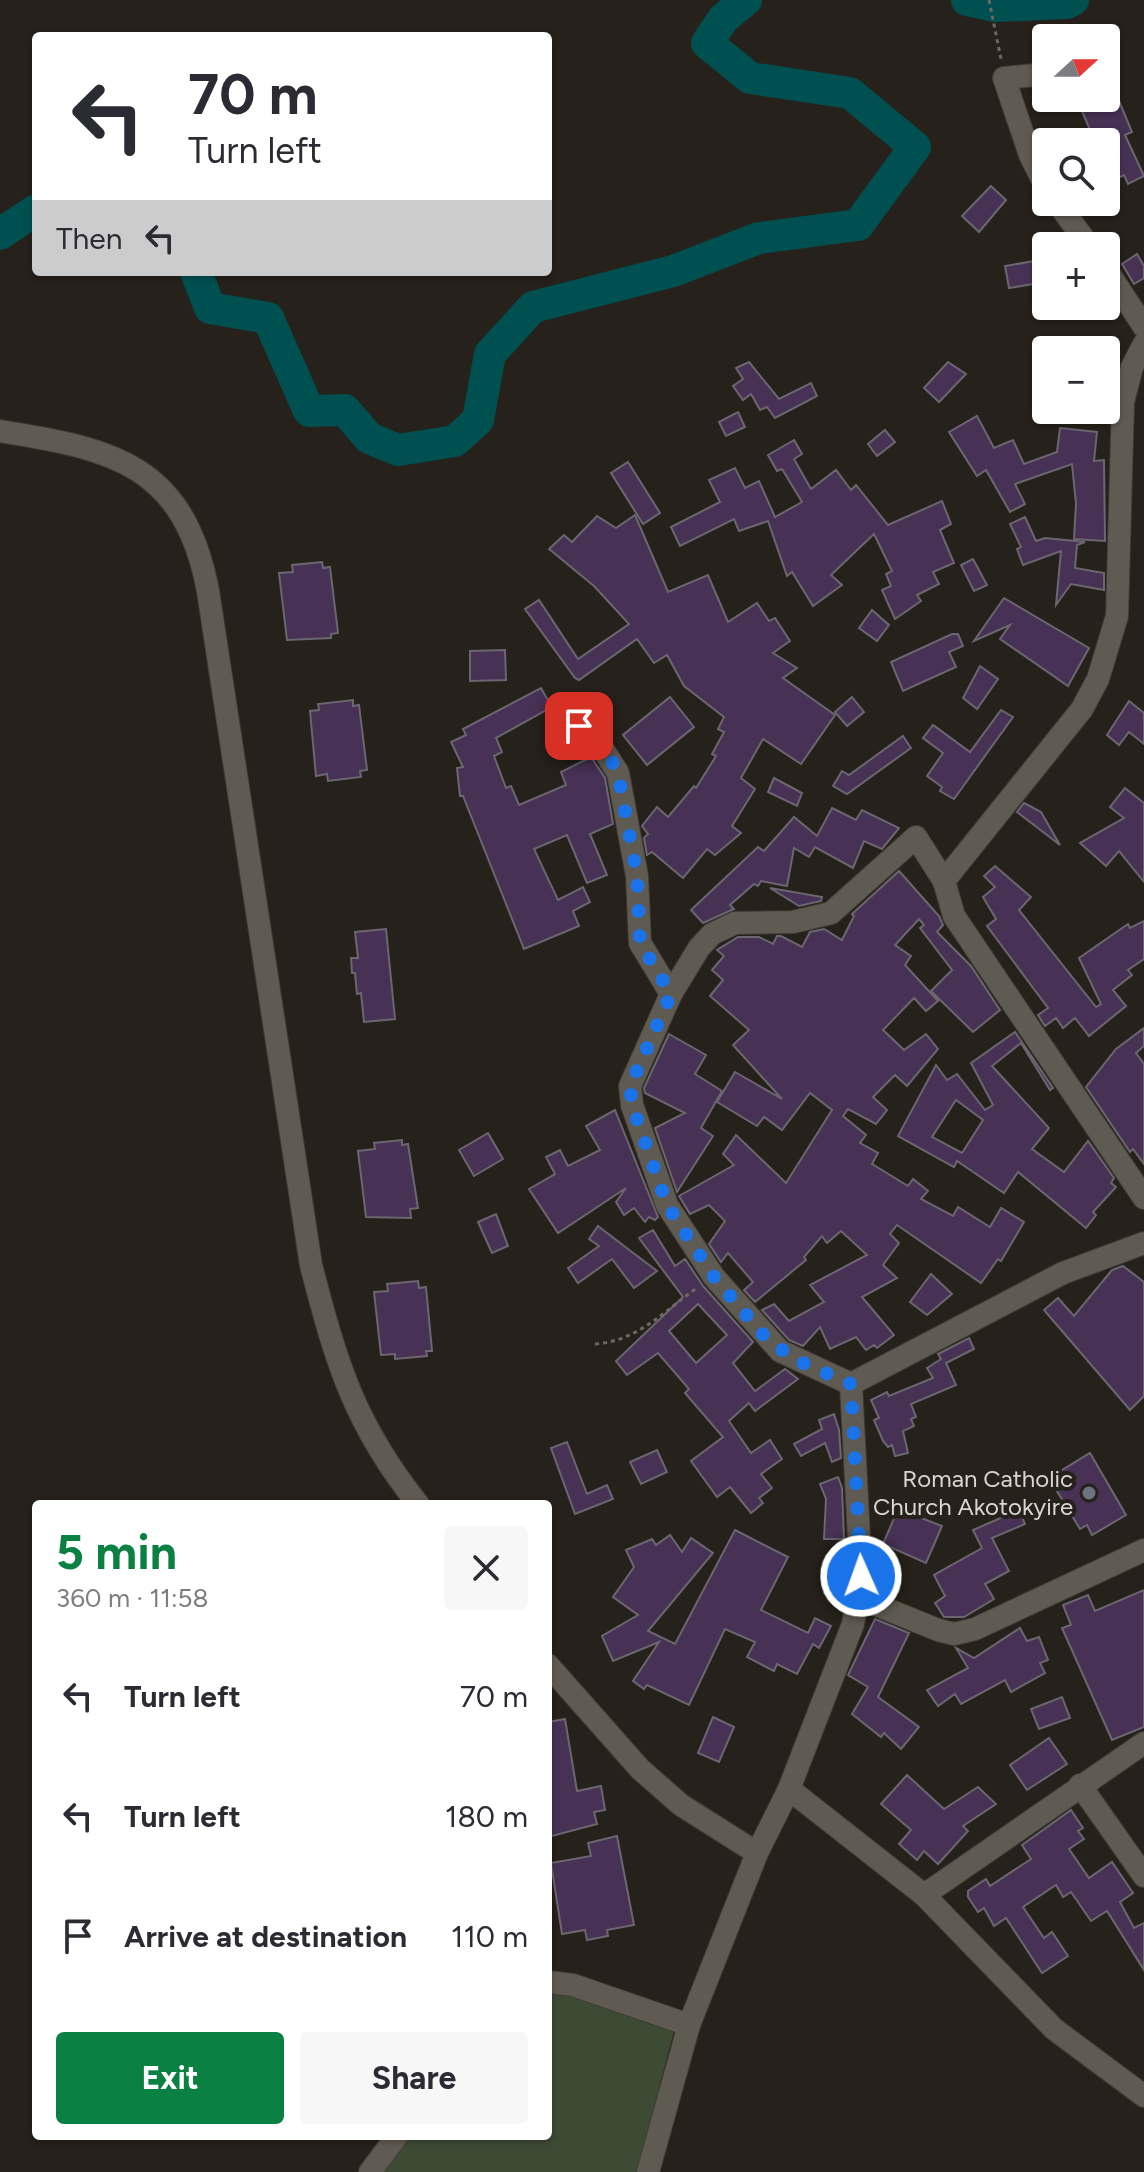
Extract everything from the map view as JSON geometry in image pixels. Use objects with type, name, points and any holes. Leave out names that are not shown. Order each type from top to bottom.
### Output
[{"type":"street","points":[[1032,75],[1004,78],[1032,159]]},
{"type":"street","points":[[1120,290],[1144,327]]},
{"type":"street","points":[[944,881],[1082,709],[1098,679],[1117,616],[1123,402],[1132,367],[1144,344]]},
{"type":"street","points":[[0,431],[43,438],[124,461],[168,493],[191,530],[208,591],[311,1265],[336,1361],[350,1398],[369,1437],[415,1500]]},
{"type":"street","points":[[562,711],[597,740],[618,773],[637,876],[640,943],[671,994]]},
{"type":"street","points":[[851,1384],[780,1351],[714,1277],[667,1205],[630,1095],[630,1086],[671,994],[699,948],[712,934],[735,923],[793,922],[831,913],[916,837],[944,881],[954,916],[1144,1198]]},
{"type":"street","points":[[851,1384],[1063,1273],[1144,1243]]},
{"type":"street","points":[[648,2172],[689,2025],[757,1853],[789,1789],[853,1624],[861,1576],[851,1384]]},
{"type":"street","points":[[857,1597],[954,1634],[975,1629],[1144,1550]]},
{"type":"street","points":[[552,1670],[640,1769],[681,1805],[757,1853]]},
{"type":"street","points":[[924,1895],[1144,1743]]},
{"type":"street","points":[[1080,1785],[1144,1876]]},
{"type":"street","points":[[789,1789],[924,1895],[1054,2029],[1144,2096]]},
{"type":"street","points":[[552,1982],[573,1985],[689,2025]]},
{"type":"street","points":[[370,2172],[394,2140]]},
{"type":"path","points":[[989,0],[1004,78]]},
{"type":"path","points":[[595,1344],[615,1343],[640,1332],[714,1277]]},
{"type":"green space","points":[[552,1991],[674,2031],[637,2172],[378,2172],[403,2140],[552,2140]]},
{"type":"building","points":[[1120,103],[1132,132],[1125,135],[1144,176],[1128,184],[1124,175],[1120,177],[1120,128],[1089,128],[1082,112],[1120,112]]},
{"type":"building","points":[[991,186],[1006,200],[979,232],[962,216]]},
{"type":"building","points":[[1137,254],[1144,266],[1144,278],[1134,284],[1122,264]]},
{"type":"building","points":[[1032,261],[1032,284],[1009,288],[1005,266]]},
{"type":"building","points":[[749,362],[779,399],[811,383],[817,396],[775,418],[767,407],[760,410],[751,394],[743,400],[733,386],[743,379],[736,368]]},
{"type":"building","points":[[948,362],[966,374],[939,402],[924,388]]},
{"type":"building","points":[[738,412],[745,427],[726,436],[719,422]]},
{"type":"building","points":[[977,416],[994,448],[1013,440],[1024,464],[1057,452],[1060,428],[1097,432],[1094,461],[1104,460],[1105,541],[1074,539],[1076,504],[1072,464],[1015,484],[1025,504],[1010,512],[986,470],[977,476],[949,432]]},
{"type":"building","points":[[885,430],[895,442],[877,456],[868,444]]},
{"type":"building","points":[[794,440],[802,454],[794,459],[811,489],[836,470],[851,490],[856,485],[888,525],[942,501],[951,524],[940,530],[954,563],[933,572],[939,584],[917,595],[921,601],[895,619],[882,590],[891,586],[886,574],[892,571],[874,534],[831,575],[842,585],[813,606],[792,572],[787,576],[768,521],[739,531],[734,519],[680,546],[671,527],[720,502],[709,480],[735,468],[745,488],[759,481],[775,517],[802,502],[782,469],[777,471],[768,455]]},
{"type":"building","points":[[628,462],[660,513],[643,524],[611,473]]},
{"type":"building","points":[[635,515],[668,592],[708,575],[728,622],[757,603],[769,621],[775,618],[790,641],[773,653],[797,668],[783,678],[835,715],[801,764],[763,739],[741,778],[755,789],[732,826],[741,833],[715,855],[707,849],[683,878],[652,852],[647,855],[644,838],[648,834],[642,826],[657,807],[668,817],[694,786],[696,788],[716,756],[712,754],[724,732],[718,729],[724,717],[684,686],[667,655],[654,663],[637,639],[579,680],[575,678],[525,609],[539,600],[578,659],[629,624],[594,586],[549,549],[564,535],[572,542],[597,516],[616,528]]},
{"type":"building","points":[[1025,517],[1036,541],[1045,538],[1085,542],[1077,545],[1075,568],[1104,573],[1104,590],[1071,584],[1056,605],[1061,551],[1023,565],[1017,549],[1021,547],[1010,524]]},
{"type":"building","points":[[973,559],[987,585],[974,591],[961,565]]},
{"type":"building","points":[[322,562],[323,568],[330,567],[338,633],[331,634],[331,638],[287,640],[279,573],[293,572],[292,565]]},
{"type":"building","points":[[1004,598],[1089,648],[1068,686],[1000,639],[1010,625],[974,641]]},
{"type":"building","points":[[872,610],[889,625],[877,641],[859,628]]},
{"type":"building","points":[[958,634],[963,646],[949,652],[956,667],[903,691],[891,662]]},
{"type":"building","points":[[505,650],[506,680],[470,681],[470,651]]},
{"type":"building","points":[[980,666],[998,679],[977,709],[963,698]]},
{"type":"building","points":[[541,688],[550,704],[548,709],[496,738],[502,752],[494,756],[506,788],[511,786],[519,805],[566,785],[561,772],[591,757],[605,778],[613,824],[590,834],[607,875],[587,883],[567,835],[534,849],[558,900],[583,887],[590,902],[573,911],[579,926],[524,949],[463,796],[460,796],[457,768],[463,767],[451,742],[466,735],[463,729]]},
{"type":"building","points":[[670,697],[694,727],[647,765],[623,735]]},
{"type":"building","points":[[852,697],[864,712],[847,726],[835,712]]},
{"type":"building","points":[[353,700],[353,706],[359,705],[367,770],[360,771],[361,777],[328,781],[327,774],[316,776],[310,711],[319,710],[318,704]]},
{"type":"building","points":[[1129,701],[1144,713],[1144,744],[1129,732],[1119,745],[1107,735]]},
{"type":"building","points":[[1001,710],[1013,717],[954,799],[940,791],[942,787],[927,776],[943,753],[923,738],[933,725],[970,752]]},
{"type":"building","points":[[903,736],[911,748],[847,794],[833,786],[842,771],[849,775]]},
{"type":"building","points":[[774,778],[802,793],[797,806],[768,792]]},
{"type":"building","points":[[1125,788],[1144,803],[1144,882],[1119,851],[1106,866],[1080,843],[1124,818],[1110,807]]},
{"type":"building","points":[[1024,803],[1041,812],[1060,845],[1017,812]]},
{"type":"building","points":[[832,808],[856,820],[862,810],[899,828],[882,849],[864,841],[853,868],[815,847],[809,857],[794,848],[787,886],[761,881],[758,886],[754,884],[730,905],[734,909],[703,923],[691,910],[758,847],[764,851],[794,817],[817,836]]},
{"type":"building","points":[[995,866],[1031,897],[1019,910],[1096,1007],[1101,1004],[1079,958],[1128,924],[1130,928],[1144,921],[1144,959],[1128,970],[1132,975],[1113,990],[1126,1006],[1089,1036],[1075,1018],[1063,1028],[1056,1018],[1045,1026],[1038,1015],[1048,1008],[987,926],[996,919],[983,897],[995,887],[984,876]]},
{"type":"building","points":[[899,871],[939,916],[943,925],[937,932],[971,966],[1000,1010],[973,1032],[931,991],[952,970],[920,928],[924,925],[919,919],[895,945],[911,956],[905,965],[938,1001],[926,1011],[914,998],[883,1030],[904,1050],[926,1034],[938,1049],[907,1086],[895,1075],[873,1097],[887,1110],[876,1124],[848,1109],[843,1116],[866,1135],[860,1143],[878,1153],[872,1164],[908,1186],[913,1179],[928,1191],[921,1199],[953,1216],[958,1207],[990,1227],[1001,1208],[1024,1222],[1001,1261],[998,1259],[981,1283],[897,1225],[890,1234],[899,1243],[883,1265],[897,1278],[862,1297],[894,1335],[877,1348],[874,1345],[866,1350],[856,1337],[830,1349],[820,1327],[803,1346],[789,1340],[762,1310],[774,1304],[789,1321],[824,1302],[810,1285],[867,1255],[841,1231],[827,1243],[822,1236],[804,1257],[806,1260],[755,1302],[744,1290],[753,1282],[728,1253],[721,1262],[709,1244],[725,1221],[709,1205],[690,1214],[679,1196],[734,1165],[723,1154],[736,1135],[786,1183],[832,1110],[810,1093],[782,1130],[764,1117],[757,1126],[717,1102],[735,1072],[782,1099],[733,1045],[749,1030],[710,996],[723,980],[712,970],[724,956],[717,950],[738,937],[759,937],[773,944],[777,936],[781,936],[802,947],[810,932],[824,929],[842,940],[854,916],[852,914]]},
{"type":"building","points":[[770,888],[822,897],[821,901],[799,906]]},
{"type":"building","points":[[386,929],[395,1019],[364,1022],[361,993],[357,994],[355,973],[352,973],[351,958],[358,958],[355,932]]},
{"type":"building","points":[[1144,1028],[1144,1046],[1136,1053],[1144,1064],[1144,1164],[1133,1149],[1130,1152],[1086,1087],[1116,1049]]},
{"type":"building","points":[[1015,1032],[1053,1088],[1050,1090],[1021,1043],[992,1066],[1049,1128],[1032,1149],[1064,1172],[1088,1141],[1114,1178],[1111,1183],[1116,1187],[1093,1212],[1096,1215],[1086,1228],[1018,1172],[1004,1193],[957,1161],[954,1167],[898,1136],[936,1065],[947,1080],[957,1074],[985,1110],[993,1105],[971,1063]],"holes":[[[956,1100],[983,1120],[962,1153],[932,1137]]]},
{"type":"building","points":[[669,1034],[706,1055],[695,1074],[722,1091],[701,1128],[713,1136],[677,1192],[655,1128],[685,1113],[645,1093],[644,1088]]},
{"type":"building","points":[[615,1110],[658,1217],[655,1220],[649,1217],[645,1222],[634,1208],[624,1215],[616,1202],[626,1188],[558,1233],[529,1189],[555,1174],[546,1157],[560,1150],[568,1166],[600,1150],[586,1126]]},
{"type":"building","points":[[488,1133],[503,1159],[474,1176],[459,1150]]},
{"type":"building","points":[[402,1140],[402,1145],[408,1144],[418,1208],[410,1209],[411,1218],[366,1217],[358,1151],[375,1149],[374,1143]]},
{"type":"building","points":[[496,1214],[508,1246],[492,1253],[478,1222]]},
{"type":"building","points":[[598,1226],[657,1271],[634,1288],[612,1259],[578,1283],[568,1268],[599,1246],[589,1239]]},
{"type":"building","points":[[653,1230],[675,1266],[685,1259],[703,1286],[753,1342],[733,1363],[755,1391],[785,1369],[798,1379],[755,1411],[749,1403],[729,1421],[751,1453],[770,1440],[782,1459],[761,1474],[772,1488],[759,1498],[763,1503],[751,1513],[730,1487],[717,1497],[691,1461],[723,1437],[685,1393],[689,1389],[658,1353],[627,1375],[616,1361],[683,1297],[639,1238]],"holes":[[[698,1304],[727,1335],[696,1363],[669,1331]]]},
{"type":"building","points":[[1123,1266],[1144,1282],[1144,1396],[1130,1410],[1044,1310],[1058,1298],[1074,1316],[1112,1270]]},
{"type":"building","points":[[931,1274],[952,1294],[927,1315],[910,1302]]},
{"type":"building","points":[[418,1281],[419,1288],[426,1287],[432,1351],[426,1351],[427,1356],[395,1359],[395,1354],[381,1355],[374,1292],[388,1291],[387,1284]]},
{"type":"building","points":[[969,1338],[974,1349],[946,1363],[956,1385],[911,1404],[916,1417],[911,1419],[914,1426],[903,1431],[908,1453],[895,1456],[892,1445],[888,1447],[883,1441],[874,1420],[879,1418],[871,1400],[933,1378],[927,1368],[941,1359],[938,1354]]},
{"type":"building","points":[[834,1414],[839,1430],[841,1458],[832,1462],[825,1443],[801,1456],[794,1444],[822,1429],[819,1420]]},
{"type":"building","points":[[567,1442],[587,1494],[607,1485],[613,1499],[575,1514],[551,1448]]},
{"type":"building","points":[[657,1450],[667,1472],[641,1484],[630,1462]]},
{"type":"building","points":[[1090,1453],[1126,1515],[1092,1535],[1087,1525],[1080,1529],[1049,1478]]},
{"type":"building","points":[[838,1477],[842,1488],[844,1539],[824,1539],[826,1499],[820,1484]]},
{"type":"building","points":[[898,1509],[942,1526],[926,1563],[883,1544]]},
{"type":"building","points":[[1019,1510],[1025,1524],[992,1538],[1009,1571],[985,1584],[994,1599],[964,1617],[944,1617],[935,1603],[945,1596],[934,1575],[982,1548],[973,1530]]},
{"type":"building","points":[[735,1530],[788,1557],[761,1610],[808,1633],[815,1618],[831,1626],[819,1648],[813,1644],[797,1674],[777,1664],[774,1671],[747,1657],[755,1642],[725,1629],[689,1705],[647,1685],[644,1689],[633,1681],[659,1642],[613,1661],[602,1636],[638,1615],[613,1597],[634,1567],[626,1550],[652,1539],[656,1545],[670,1535],[682,1552],[691,1538],[713,1553],[648,1631],[675,1644]]},
{"type":"building","points":[[1144,1590],[1144,1727],[1112,1740],[1062,1628],[1071,1625],[1063,1605],[1088,1595],[1095,1611]]},
{"type":"building","points":[[875,1619],[909,1633],[878,1697],[919,1727],[901,1749],[884,1733],[881,1737],[852,1714],[868,1687],[848,1675]]},
{"type":"building","points":[[1020,1628],[1027,1641],[1039,1637],[1048,1660],[1040,1663],[1045,1673],[1011,1692],[1005,1680],[961,1704],[955,1694],[938,1706],[927,1690],[968,1668],[956,1648],[974,1658]]},
{"type":"building","points":[[1062,1697],[1070,1718],[1039,1729],[1031,1709]]},
{"type":"building","points":[[713,1717],[734,1727],[719,1762],[698,1753]]},
{"type":"building","points":[[565,1719],[577,1791],[601,1786],[605,1810],[594,1812],[597,1824],[552,1836],[552,1721]]},
{"type":"building","points":[[1049,1738],[1067,1764],[1027,1790],[1010,1765]]},
{"type":"building","points":[[907,1775],[944,1809],[978,1787],[996,1804],[963,1826],[968,1831],[938,1864],[924,1851],[917,1860],[899,1844],[911,1830],[881,1804]]},
{"type":"building","points":[[1071,1810],[1083,1828],[1078,1831],[1084,1839],[1069,1849],[1089,1878],[1112,1862],[1133,1893],[1120,1902],[1134,1928],[1144,1923],[1144,1970],[1107,1911],[1091,1921],[1071,1892],[1063,1897],[1056,1885],[1023,1907],[1044,1938],[1052,1932],[1068,1956],[1042,1973],[1006,1918],[994,1926],[984,1908],[978,1912],[968,1897],[968,1891],[986,1879],[990,1886],[1031,1859],[1022,1845]]},
{"type":"building","points":[[617,1836],[634,1925],[607,1930],[608,1936],[587,1940],[585,1930],[562,1934],[552,1863],[591,1856],[588,1843]]},
{"type":"waterway","points":[[198,276],[210,308],[268,318],[309,411],[345,410],[369,438],[398,450],[455,441],[478,420],[490,354],[533,307],[673,271],[759,238],[858,225],[915,147],[850,93],[750,78],[707,43],[723,19],[746,0]]},
{"type":"waterway","points":[[967,0],[995,6],[1067,3],[1073,0]]},
{"type":"waterway","points":[[0,234],[32,213]]},
{"type":"place","name":"Roman Catholic Church Akotokyire","points":[[1089,1493]]},
{"type":"route","points":[[579,726],[607,752],[618,773],[628,813],[637,876],[640,943],[671,994],[630,1086],[632,1105],[667,1205],[714,1277],[780,1351],[851,1384],[861,1576]]}]
